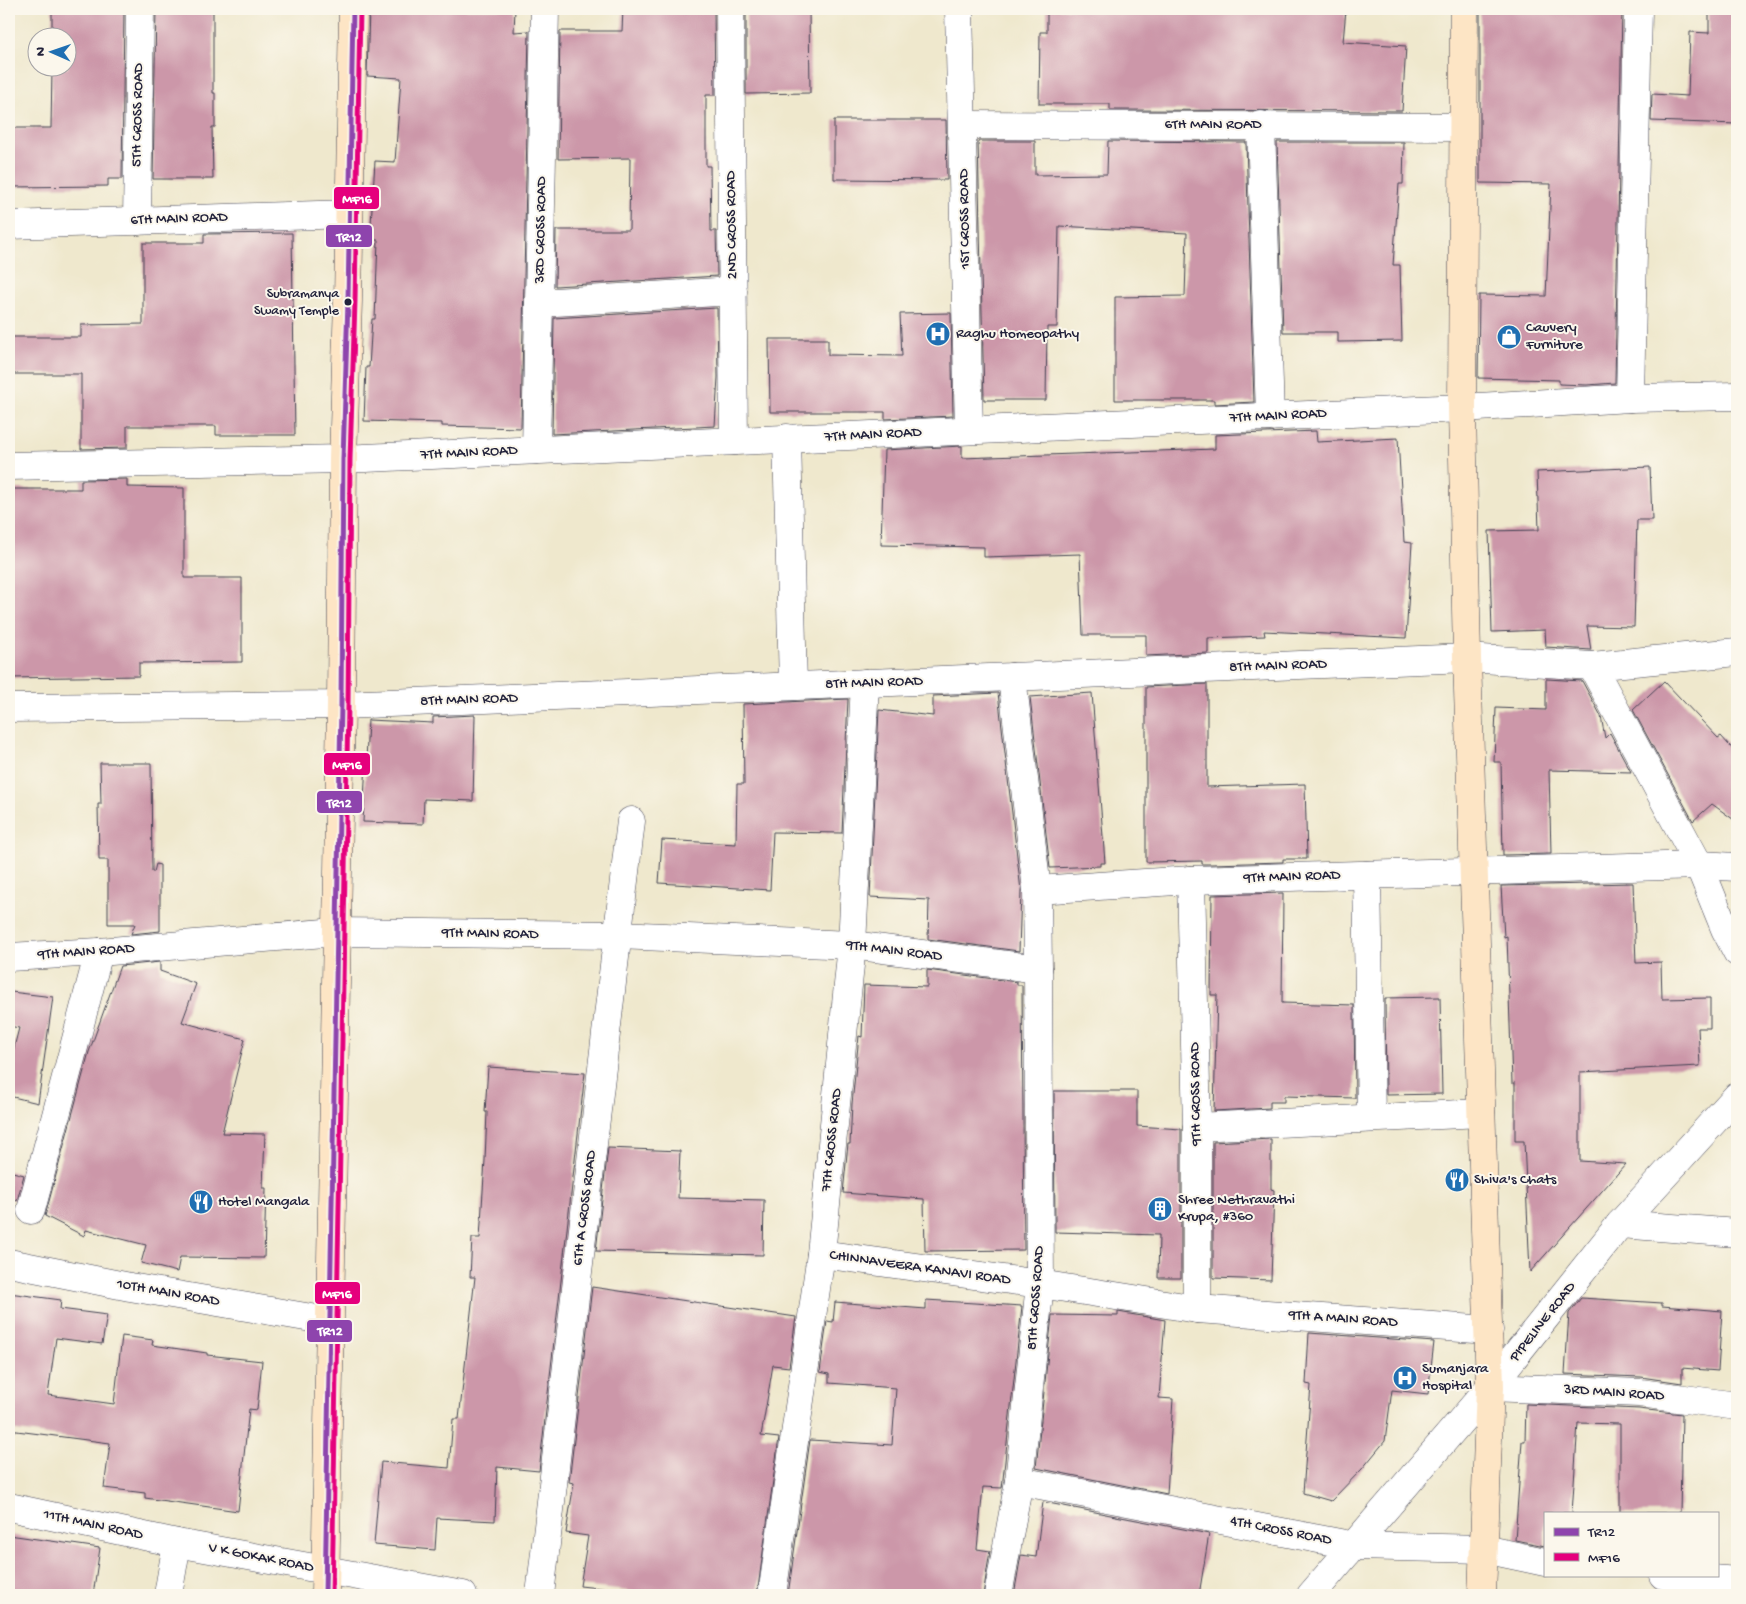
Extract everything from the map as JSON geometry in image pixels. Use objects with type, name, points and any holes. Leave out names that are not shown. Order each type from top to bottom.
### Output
[{"type":"main road","points":[[325,1583],[341,705],[343,459],[353,9]]},
{"type":"main road","points":[[1464,9],[1462,408],[1467,658],[1490,1387],[1482,1595]]},
{"type":"street","name":"5TH CROSS ROAD","points":[[137,221],[140,9]]},
{"type":"street","name":"3RD CROSS ROAD","points":[[536,450],[546,9]]},
{"type":"street","name":"2ND CROSS ROAD","points":[[730,9],[734,441]]},
{"type":"street","name":"1ST CROSS ROAD","points":[[959,9],[969,430]]},
{"type":"street","points":[[1630,398],[1638,9]]},
{"type":"street","name":"6TH MAIN ROAD","points":[[963,125],[1463,126]]},
{"type":"street","points":[[1262,125],[1270,417]]},
{"type":"street","name":"6TH MAIN ROAD","points":[[9,226],[349,214]]},
{"type":"street","points":[[539,303],[733,291]]},
{"type":"street","name":"7TH MAIN ROAD","points":[[9,466],[343,459],[1462,408],[1630,398],[1737,396]]},
{"type":"street","points":[[787,438],[793,686]]},
{"type":"street","name":"8TH MAIN ROAD","points":[[9,708],[341,705],[1467,658],[1592,666],[1737,652]]},
{"type":"street","points":[[1592,666],[1699,865],[1725,929],[1737,952]]},
{"type":"street","points":[[1012,677],[1036,890],[1038,969]]},
{"type":"street","name":"7TH CROSS ROAD","points":[[772,1595],[821,1254],[852,945],[865,683]]},
{"type":"street","name":"6TH A CROSS ROAD","points":[[540,1595],[631,821]]},
{"type":"street","name":"9TH MAIN ROAD","points":[[1036,890],[1191,880],[1699,865],[1737,867]]},
{"type":"street","points":[[1367,875],[1371,1118]]},
{"type":"street","name":"9TH CROSS ROAD","points":[[1191,880],[1197,1127],[1197,1309]]},
{"type":"street","name":"9TH MAIN ROAD","points":[[9,957],[100,952],[336,932],[618,935],[852,945],[1038,969]]},
{"type":"street","points":[[30,1210],[100,952]]},
{"type":"street","name":"8TH CROSS ROAD","points":[[998,1595],[1019,1481],[1040,1284],[1038,969]]},
{"type":"street","name":"PIPELINE ROAD","points":[[1311,1595],[1490,1387],[1620,1224],[1737,1096]]},
{"type":"street","points":[[1197,1127],[1481,1113]]},
{"type":"street","points":[[1620,1224],[1737,1233]]},
{"type":"street","name":"CHINNAVEERA KANAVI ROAD","points":[[821,1254],[1040,1284],[1197,1309]]},
{"type":"street","name":"10TH MAIN ROAD","points":[[9,1263],[130,1287],[329,1321]]},
{"type":"street","name":"9TH A MAIN ROAD","points":[[1197,1309],[1489,1330]]},
{"type":"street","name":"3RD MAIN ROAD","points":[[1490,1387],[1640,1392],[1737,1406]]},
{"type":"street","name":"4TH CROSS ROAD","points":[[1019,1481],[1355,1546],[1484,1549],[1544,1562]]},
{"type":"street","name":"11TH MAIN ROAD","points":[[9,1507],[177,1542]]},
{"type":"street","points":[[168,1595],[177,1542]]},
{"type":"street","name":"V K GOKAK ROAD","points":[[177,1542],[325,1583],[463,1595]]},
{"type":"street","points":[[1675,1576],[1737,1581]]},
{"type":"building","points":[[52,9],[124,9],[122,179],[108,179],[108,186],[9,187],[9,128],[51,128],[52,78],[78,78],[78,28],[52,28]]},
{"type":"building","points":[[156,9],[213,9],[215,127],[212,127],[213,179],[153,179]]},
{"type":"building","points":[[369,9],[515,9],[514,32],[529,31],[521,428],[442,426],[442,423],[364,421],[366,367],[369,367],[372,319],[375,319],[378,240],[370,240],[375,161],[395,162],[401,78],[367,76]]},
{"type":"building","points":[[623,9],[714,9],[715,95],[706,95],[706,166],[710,166],[711,231],[716,231],[717,276],[555,286],[556,230],[629,230],[630,158],[558,159],[560,31],[622,31]]},
{"type":"building","points":[[746,9],[809,9],[810,93],[746,94]]},
{"type":"building","points":[[1047,9],[1346,9],[1343,42],[1406,46],[1402,111],[1110,110],[1110,104],[1039,104],[1040,32],[1047,32]]},
{"type":"building","points":[[1480,9],[1622,9],[1615,383],[1559,384],[1559,380],[1478,378],[1479,295],[1546,296],[1551,184],[1480,183]]},
{"type":"building","points":[[1709,9],[1737,9],[1737,124],[1651,121],[1652,94],[1688,96],[1690,32],[1709,33]]},
{"type":"building","points":[[834,120],[946,120],[947,180],[834,179]]},
{"type":"building","points":[[978,141],[1035,141],[1035,175],[1107,174],[1108,141],[1246,142],[1254,402],[1214,404],[1214,400],[1115,400],[1115,297],[1185,296],[1187,233],[1059,226],[1057,327],[1047,327],[1046,400],[984,400]]},
{"type":"building","points":[[1277,142],[1404,142],[1403,184],[1399,184],[1393,265],[1400,265],[1402,341],[1338,342],[1338,332],[1283,332]]},
{"type":"building","points":[[292,233],[295,435],[216,435],[216,426],[127,426],[127,448],[81,449],[81,374],[9,374],[9,337],[81,337],[81,325],[143,324],[143,243],[204,243],[204,234]]},
{"type":"building","points":[[717,308],[718,377],[715,426],[552,434],[554,318]]},
{"type":"building","points":[[951,313],[953,416],[885,419],[885,412],[770,412],[769,339],[828,339],[828,355],[902,356],[900,314]]},
{"type":"building","points":[[1316,431],[1317,442],[1398,438],[1404,542],[1412,543],[1406,638],[1264,631],[1265,636],[1208,638],[1208,653],[1146,656],[1146,635],[1083,635],[1080,554],[984,557],[984,547],[881,545],[884,450],[962,446],[962,458],[1215,449],[1215,435]]},
{"type":"building","points":[[1650,467],[1652,520],[1637,520],[1634,627],[1587,626],[1591,650],[1546,647],[1545,630],[1492,632],[1489,531],[1539,530],[1537,472]]},
{"type":"building","points":[[127,479],[127,487],[184,488],[184,578],[242,578],[242,662],[139,663],[139,676],[9,678],[9,489],[81,489],[81,480]]},
{"type":"building","points":[[1546,679],[1582,681],[1601,716],[1605,738],[1610,733],[1631,772],[1549,770],[1551,854],[1503,855],[1501,762],[1494,762],[1496,708],[1546,710]]},
{"type":"building","points":[[1664,681],[1718,738],[1721,736],[1737,754],[1737,822],[1712,804],[1693,821],[1633,710]]},
{"type":"building","points":[[1207,684],[1207,787],[1305,784],[1307,859],[1283,859],[1283,862],[1212,864],[1202,864],[1202,861],[1146,862],[1146,687]]},
{"type":"building","points":[[998,693],[1021,891],[1019,951],[928,939],[929,900],[870,897],[879,710],[933,716],[933,696]]},
{"type":"building","points":[[1092,693],[1105,863],[1100,863],[1100,866],[1050,868],[1030,697]]},
{"type":"building","points":[[848,699],[842,833],[773,832],[770,890],[659,883],[662,840],[736,844],[737,784],[744,784],[743,704]]},
{"type":"building","points":[[475,715],[473,801],[424,799],[423,824],[363,822],[368,720],[433,723],[433,717]]},
{"type":"building","points":[[100,763],[151,763],[152,872],[154,872],[156,864],[160,865],[160,931],[131,934],[135,924],[108,924],[108,860],[99,860],[98,804],[101,804]]},
{"type":"building","points":[[1633,883],[1636,963],[1661,962],[1662,999],[1710,998],[1710,1028],[1698,1028],[1700,1066],[1580,1072],[1580,1161],[1626,1164],[1530,1272],[1524,1141],[1515,1141],[1515,1083],[1512,1083],[1507,936],[1504,937],[1501,886]]},
{"type":"building","points":[[1283,893],[1282,1003],[1354,1005],[1355,1098],[1284,1096],[1284,1102],[1270,1102],[1270,1108],[1214,1111],[1217,995],[1211,995],[1212,895]]},
{"type":"building","points":[[160,962],[160,971],[196,984],[182,1022],[245,1039],[222,1133],[265,1134],[263,1188],[266,1188],[264,1258],[180,1257],[177,1272],[141,1263],[146,1245],[86,1230],[84,1236],[45,1216],[89,1052],[120,966]]},
{"type":"building","points":[[927,970],[1017,982],[1017,985],[1022,985],[1024,1250],[925,1251],[924,1199],[843,1193],[848,1144],[850,1144],[859,1036],[862,1037],[864,985],[927,987]]},
{"type":"building","points":[[11,992],[53,997],[38,1103],[9,1096],[9,1067],[19,1028],[9,1026]]},
{"type":"building","points":[[1440,997],[1442,1094],[1386,1095],[1385,998]]},
{"type":"building","points":[[488,1067],[585,1073],[539,1471],[497,1467],[495,1521],[437,1518],[435,1550],[374,1545],[381,1462],[449,1468],[453,1419],[459,1419],[475,1277],[470,1277],[472,1238],[480,1238]]},
{"type":"building","points":[[1054,1091],[1137,1091],[1137,1126],[1181,1129],[1181,1278],[1158,1278],[1159,1235],[1055,1232]]},
{"type":"building","points":[[1271,1139],[1271,1189],[1274,1190],[1271,1280],[1213,1278],[1213,1142]]},
{"type":"building","points":[[608,1148],[680,1151],[678,1198],[764,1200],[763,1255],[596,1251]]},
{"type":"building","points":[[9,1171],[24,1175],[17,1201],[9,1197]]},
{"type":"building","points":[[592,1287],[796,1317],[789,1367],[773,1365],[761,1436],[779,1438],[757,1595],[665,1595],[580,1586],[588,1536],[566,1533],[574,1483],[569,1482]]},
{"type":"building","points":[[9,1293],[61,1300],[60,1309],[107,1315],[102,1344],[56,1338],[48,1395],[114,1404],[122,1336],[153,1340],[152,1345],[207,1353],[207,1355],[262,1361],[257,1410],[249,1409],[238,1511],[145,1498],[145,1493],[104,1488],[110,1443],[9,1430]]},
{"type":"building","points":[[1581,1298],[1662,1303],[1662,1306],[1722,1311],[1718,1371],[1682,1368],[1682,1383],[1641,1377],[1565,1374],[1569,1313]]},
{"type":"building","points":[[926,1300],[1022,1306],[1002,1488],[983,1487],[977,1549],[990,1551],[983,1595],[788,1595],[810,1440],[892,1445],[896,1388],[829,1383],[829,1374],[820,1372],[827,1321],[833,1322],[835,1302],[926,1309]]},
{"type":"building","points":[[1118,1312],[1165,1320],[1159,1398],[1173,1399],[1167,1494],[1036,1468],[1052,1315],[1118,1316]]},
{"type":"building","points":[[1309,1333],[1434,1342],[1428,1394],[1392,1390],[1385,1441],[1362,1469],[1331,1501],[1303,1493],[1311,1385],[1306,1384]]},
{"type":"building","points":[[1526,1404],[1639,1409],[1682,1414],[1680,1512],[1620,1512],[1620,1424],[1578,1423],[1572,1512],[1544,1512],[1544,1546],[1515,1540],[1522,1441],[1525,1441]]},
{"type":"building","points":[[1043,1502],[1209,1534],[1199,1595],[1014,1595],[1021,1555],[1036,1557]]},
{"type":"building","points":[[9,1535],[100,1548],[93,1595],[9,1595]]},
{"type":"transit line","name":"TR12","points":[[325,1595],[341,705],[343,459],[353,9]]},
{"type":"transit line","name":"MF16","points":[[332,1595],[348,705],[350,459],[360,9]]},
{"type":"place","name":"Subramanya Swamy Temple","points":[[348,302]]},
{"type":"place","name":"Raghu Homeopathy","points":[[938,334]]},
{"type":"place","name":"Cauvery Furniture","points":[[1509,337]]},
{"type":"place","name":"Shiva's Chats","points":[[1457,1180]]},
{"type":"place","name":"Hotel Mangala","points":[[201,1202]]},
{"type":"place","name":"Shree Nethravathi Krupa, #360","points":[[1160,1209]]},
{"type":"place","name":"Sumanjara Hospital","points":[[1405,1378]]}]
